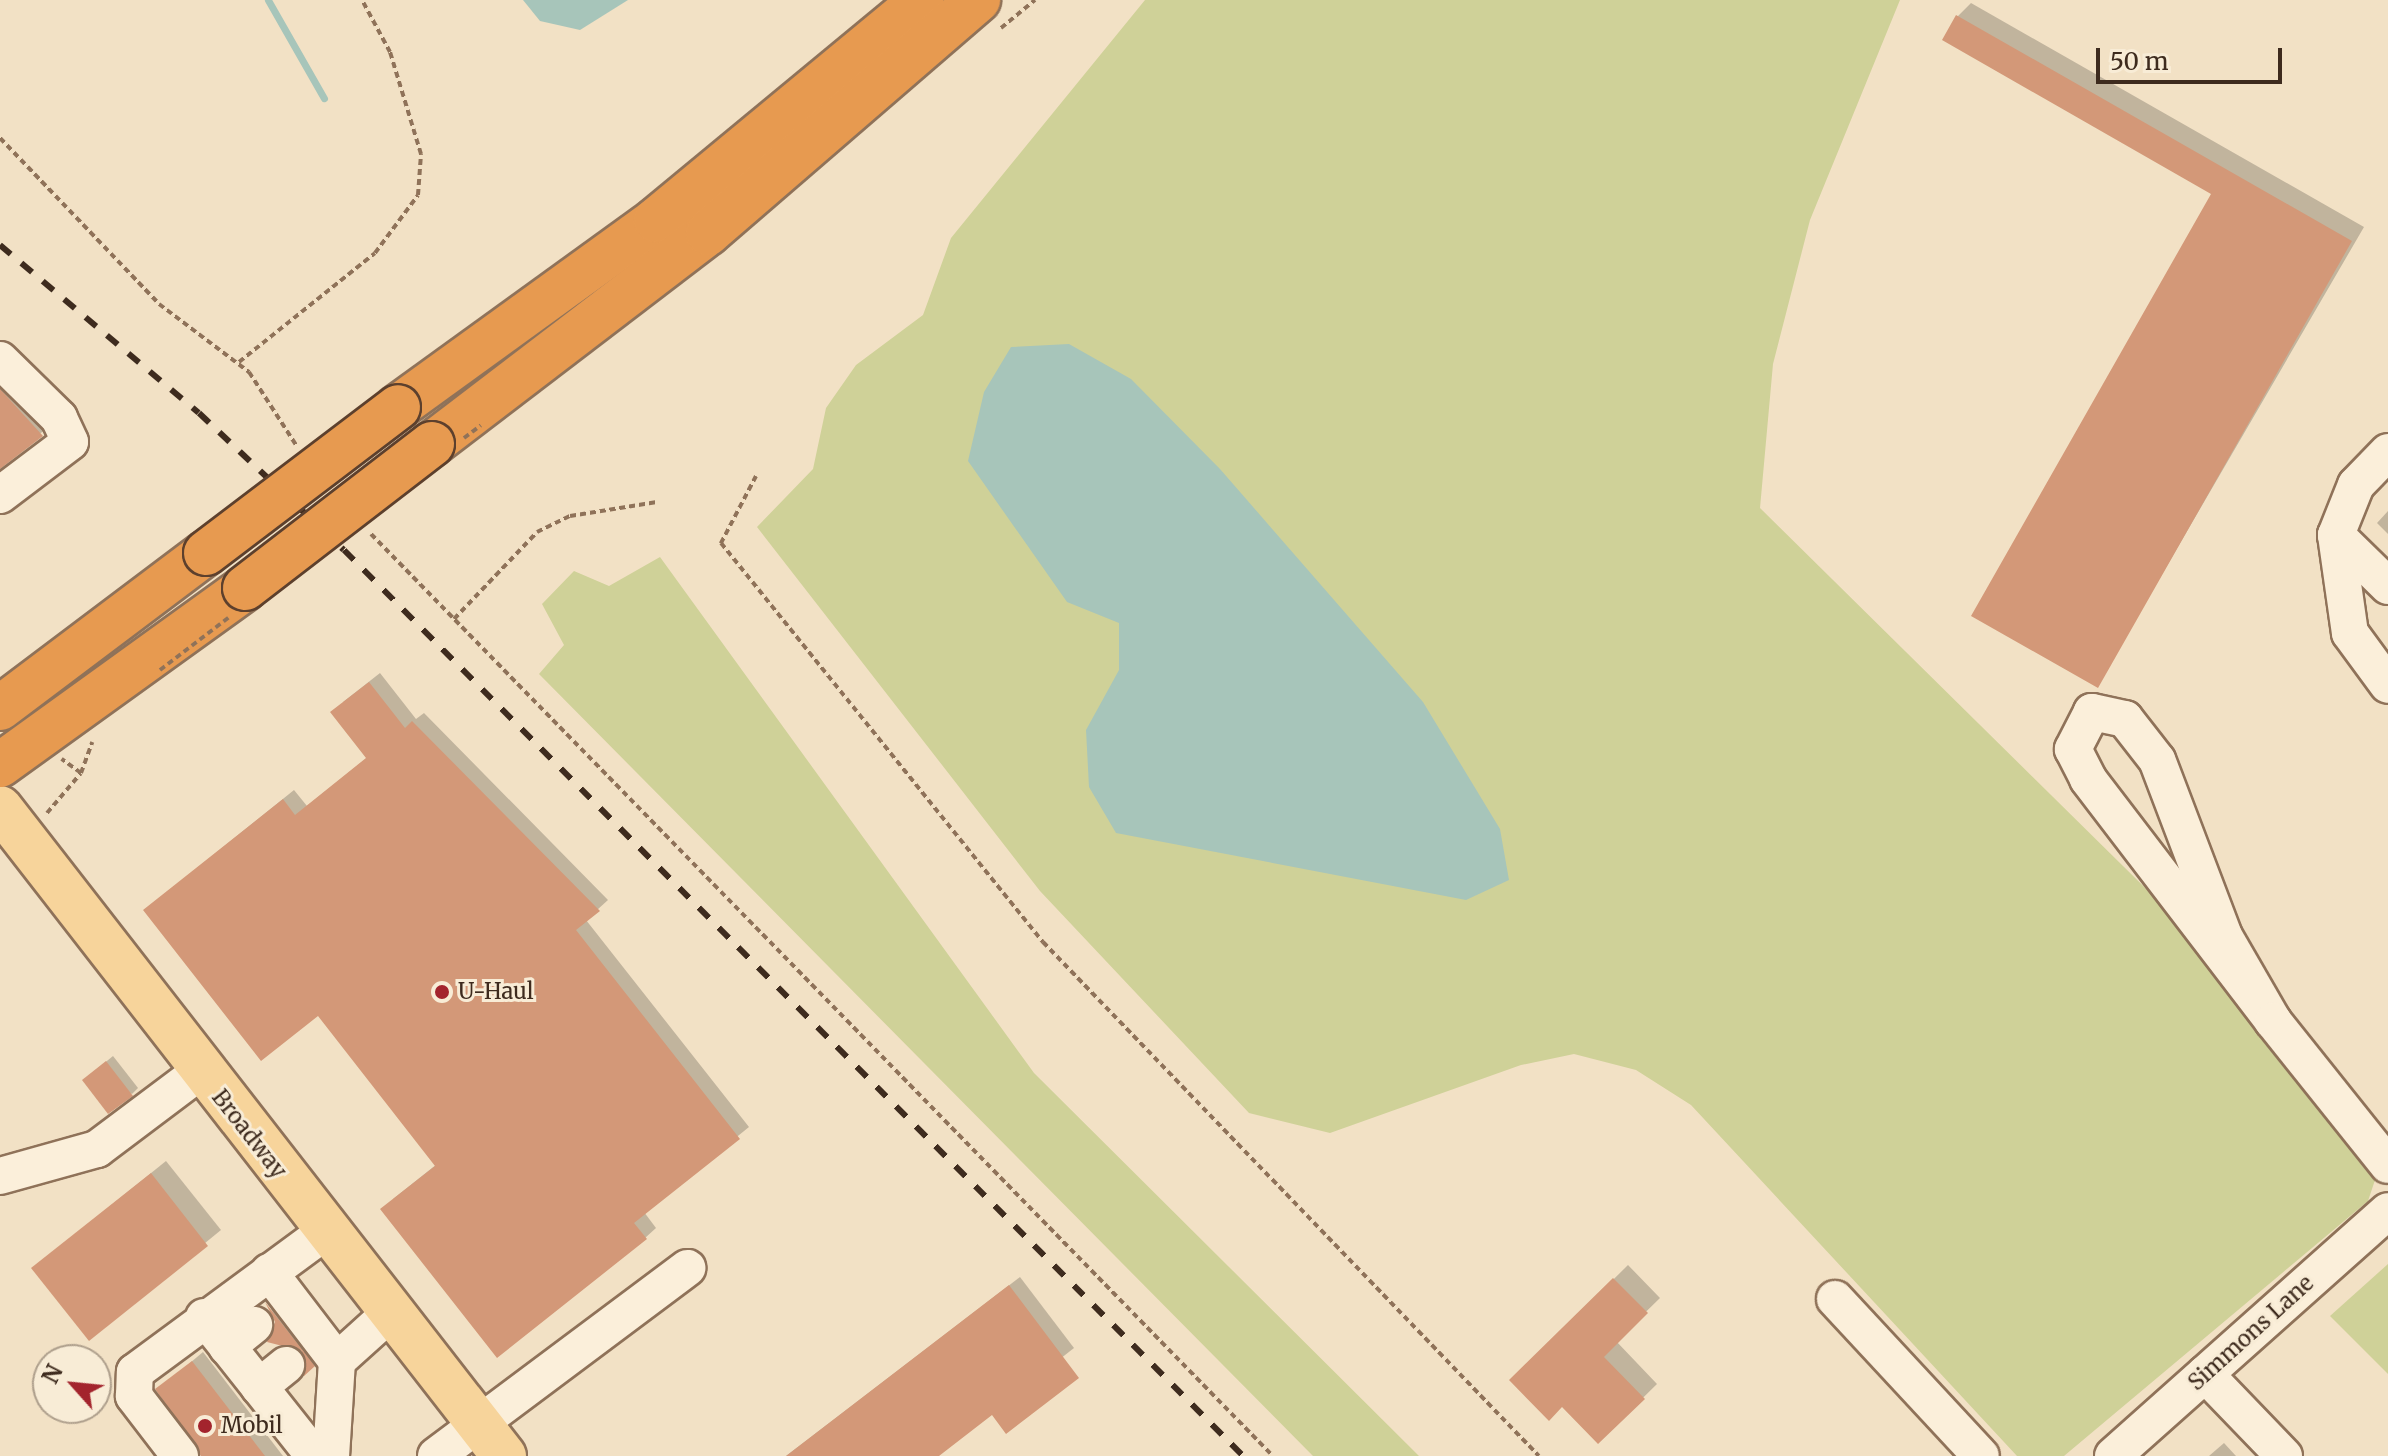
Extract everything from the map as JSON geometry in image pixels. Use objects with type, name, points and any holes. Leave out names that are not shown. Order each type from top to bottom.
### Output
[{"type":"highway","points":[[0,708],[398,407],[656,220],[922,0]]},
{"type":"highway","points":[[0,765],[245,588],[708,233],[978,0]]},
{"type":"main road","name":"Broadway","points":[[12,824],[325,1232],[491,1440]]},
{"type":"street","points":[[0,360],[59,418],[70,442],[0,495]]},
{"type":"street","points":[[2383,670],[2350,633],[2336,535],[2356,485],[2388,452]]},
{"type":"street","points":[[2336,535],[2388,586]]},
{"type":"street","points":[[2273,1021],[2224,936],[2146,741],[2113,711],[2092,712],[2074,739],[2079,763],[2273,1021],[2388,1165]]},
{"type":"street","points":[[0,1176],[97,1149],[201,1071]]},
{"type":"street","name":"Simmons Lane","points":[[2113,1456],[2388,1211]]},
{"type":"street","points":[[180,1456],[131,1383],[204,1317],[263,1310],[325,1232]]},
{"type":"street","points":[[436,1456],[491,1440],[687,1268]]},
{"type":"street","points":[[1835,1299],[1981,1456]]},
{"type":"street","points":[[204,1317],[263,1310]]},
{"type":"street","points":[[263,1310],[302,1360],[331,1456]]},
{"type":"street","points":[[263,1310],[302,1360],[314,1456]]},
{"type":"street","points":[[302,1360],[389,1314]]},
{"type":"street","points":[[2205,1374],[2284,1456]]},
{"type":"path","points":[[239,362],[375,253],[418,195],[421,154],[390,52],[362,0]]},
{"type":"path","points":[[0,138],[159,304],[239,362],[303,454]]},
{"type":"path","points":[[756,476],[721,543],[1043,942],[1539,1456]]},
{"type":"path","points":[[454,619],[537,532],[570,516],[657,502]]},
{"type":"path","points":[[360,521],[1273,1456]]},
{"type":"path","points":[[12,824],[81,773],[34,739]]},
{"type":"green space","points":[[1145,0],[1900,0],[1810,220],[1773,364],[1760,508],[2197,939],[2377,1174],[2368,1201],[2064,1456],[2017,1456],[1691,1105],[1636,1070],[1574,1054],[1521,1065],[1330,1133],[1249,1113],[1040,891],[757,527],[813,469],[826,408],[856,365],[923,315],[951,238]]},
{"type":"green space","points":[[660,557],[1034,1073],[1419,1456],[1313,1456],[539,674],[564,645],[542,604],[574,571],[609,586]]},
{"type":"green space","points":[[2388,1264],[2388,1374],[2330,1316]]},
{"type":"water","points":[[523,0],[628,0],[580,30],[540,21]]},
{"type":"water","points":[[1069,344],[1131,379],[1220,469],[1423,702],[1500,829],[1509,880],[1466,900],[1116,833],[1089,787],[1086,730],[1119,670],[1119,623],[1067,602],[968,461],[984,392],[1011,347]]},
{"type":"building","points":[[1956,15],[2352,241],[2098,688],[1971,616],[2211,194],[1942,40]]},
{"type":"building","points":[[0,389],[43,436],[0,469]]},
{"type":"building","points":[[369,682],[405,728],[412,721],[600,911],[576,930],[740,1139],[634,1223],[647,1239],[497,1358],[380,1209],[435,1166],[318,1016],[261,1061],[143,910],[283,799],[295,815],[366,758],[330,712]]},
{"type":"building","points":[[106,1061],[133,1096],[108,1114],[82,1080]]},
{"type":"building","points":[[151,1173],[208,1246],[89,1341],[31,1268]]},
{"type":"building","points":[[1613,1278],[1648,1313],[1604,1357],[1645,1399],[1598,1444],[1562,1407],[1549,1421],[1509,1380]]},
{"type":"building","points":[[1009,1285],[1079,1378],[1006,1434],[992,1415],[939,1456],[786,1456]]},
{"type":"building","points":[[265,1302],[315,1366],[304,1376],[302,1351],[267,1342],[275,1322]]},
{"type":"building","name":"Mobil","points":[[192,1361],[265,1456],[201,1456],[155,1389]]},
{"type":"waterway","points":[[268,0],[324,98]]},
{"type":"railway","points":[[0,245],[199,413],[344,550],[1243,1456]]},
{"type":"place","name":"U-Haul","points":[[442,992]]},
{"type":"place","name":"Mobil","points":[[205,1426]]}]
